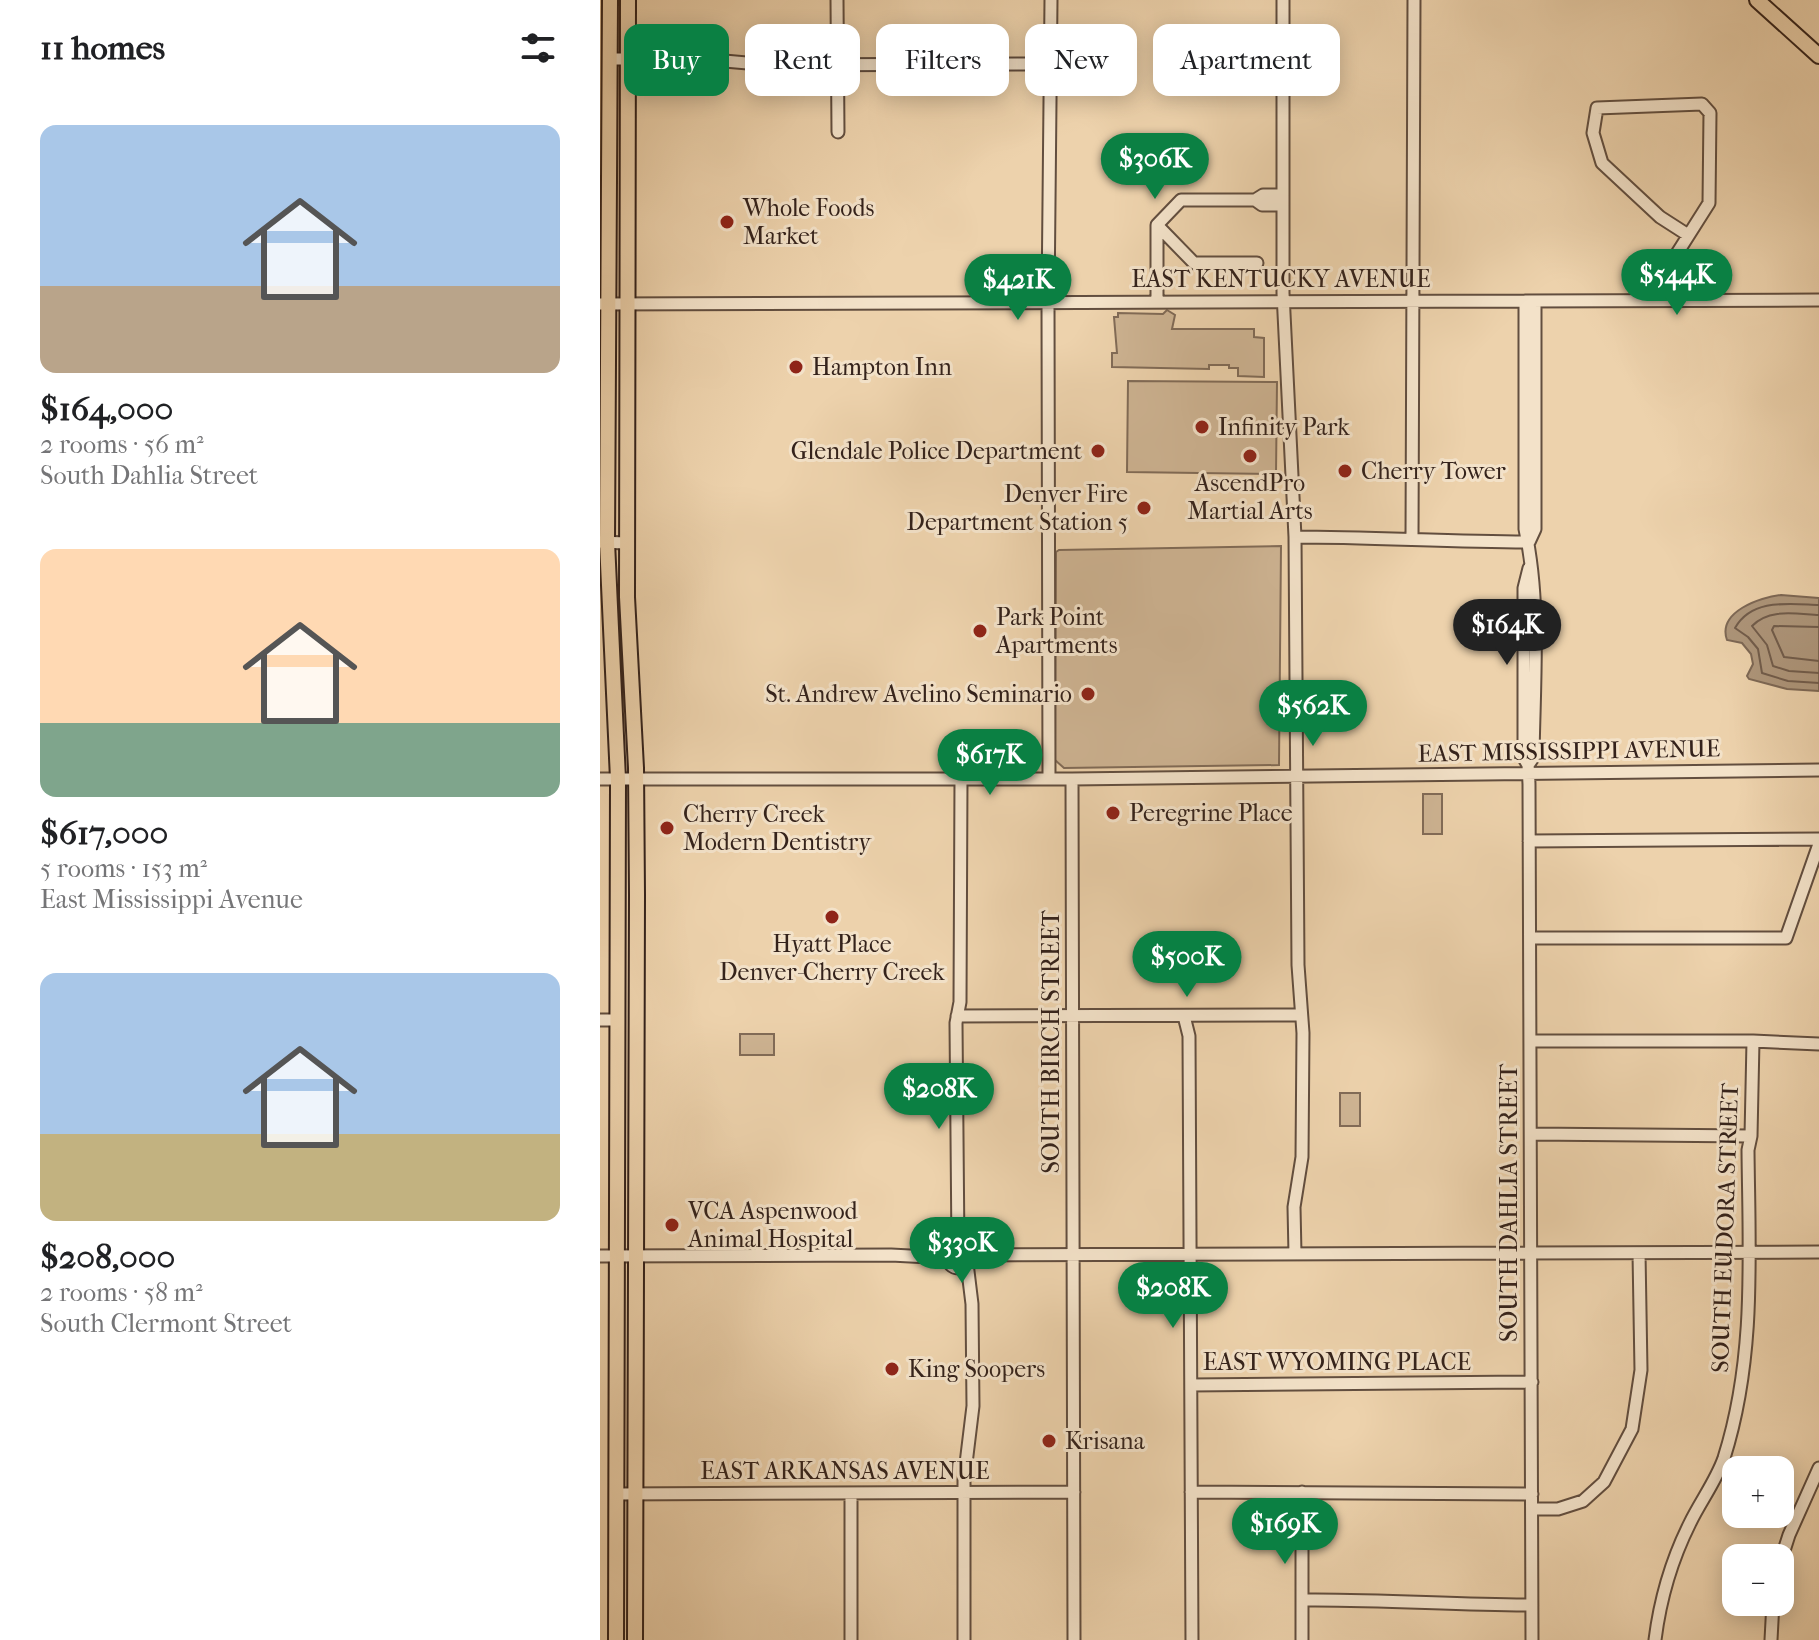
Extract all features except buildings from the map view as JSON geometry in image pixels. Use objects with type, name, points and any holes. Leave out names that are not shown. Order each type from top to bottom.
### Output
[{"type":"main road","points":[[610,0],[604,542],[618,779],[616,1640]]},
{"type":"main road","points":[[628,0],[628,24]]},
{"type":"main road","points":[[1757,0],[1819,56]]},
{"type":"main road","points":[[628,96],[626,543],[636,779],[635,1640]]},
{"type":"street","points":[[837,0],[837,24]]},
{"type":"street","points":[[1051,0],[1051,24]]},
{"type":"street","points":[[1283,0],[1284,302],[1295,537],[1301,1015],[1302,1157],[1294,1207],[1295,1254]]},
{"type":"street","points":[[1412,539],[1414,0]]},
{"type":"street","points":[[610,59],[624,59]]},
{"type":"street","points":[[860,65],[1025,64]]},
{"type":"street","points":[[837,96],[838,132]]},
{"type":"street","points":[[1049,779],[1051,96]]},
{"type":"street","points":[[1669,300],[1670,268],[1709,203],[1710,113],[1702,104],[1597,108],[1593,133],[1602,163],[1660,217],[1688,235]]},
{"type":"street","points":[[1157,302],[1157,225],[1181,200],[1255,200],[1263,195],[1283,200]]},
{"type":"street","points":[[1157,225],[1194,263],[1257,263]]},
{"type":"street","name":"EAST KENTUCKY AVENUE","points":[[605,304],[1819,300]]},
{"type":"street","name":"SOUTH DAHLIA STREET","points":[[1530,301],[1535,529],[1529,542],[1529,568],[1534,588],[1534,692],[1533,758],[1528,770],[1532,1640]]},
{"type":"street","points":[[1295,537],[1529,542]]},
{"type":"street","points":[[604,542],[626,543]]},
{"type":"street","name":"EAST MISSISSIPPI AVENUE","points":[[600,779],[1072,779],[1296,777],[1528,770],[1819,770]]},
{"type":"street","points":[[961,779],[960,1002],[957,1016],[962,1259],[972,1311],[972,1423],[964,1492],[964,1640]]},
{"type":"street","name":"SOUTH BIRCH STREET","points":[[1072,779],[1074,1640]]},
{"type":"street","points":[[1529,841],[1819,841],[1786,938],[1530,938]]},
{"type":"street","points":[[957,1016],[1301,1015]]},
{"type":"street","points":[[1184,1016],[1189,1036],[1192,1640]]},
{"type":"street","points":[[600,1020],[617,1020]]},
{"type":"street","points":[[1530,1041],[1819,1044]]},
{"type":"street","name":"SOUTH EUDORA STREET","points":[[1655,1640],[1673,1564],[1689,1525],[1723,1461],[1741,1388],[1748,1341],[1748,1150],[1753,1041]]},
{"type":"street","points":[[1531,1134],[1751,1136]]},
{"type":"street","points":[[600,1256],[891,1255],[948,1258],[952,1250],[962,1259],[1074,1254],[1819,1252]]},
{"type":"street","points":[[1532,1509],[1558,1509],[1583,1501],[1604,1482],[1632,1429],[1641,1370],[1639,1253]]},
{"type":"street","name":"EAST WYOMING PLACE","points":[[1191,1385],[1532,1382]]},
{"type":"street","points":[[1786,1544],[1819,1468]]},
{"type":"street","name":"EAST ARKANSAS AVENUE","points":[[617,1494],[1074,1492]]},
{"type":"street","points":[[1191,1492],[1532,1494]]},
{"type":"street","points":[[1302,1492],[1302,1640]]},
{"type":"street","points":[[851,1493],[851,1640]]},
{"type":"street","points":[[1302,1600],[1382,1599],[1444,1605],[1532,1605]]},
{"type":"street","points":[[1771,1640],[1772,1616]]},
{"type":"shaded area","points":[[1167,310],[1175,315],[1172,329],[1254,329],[1254,337],[1264,338],[1264,377],[1238,376],[1238,368],[1229,368],[1229,365],[1209,365],[1209,369],[1112,367],[1112,353],[1117,353],[1114,317],[1118,317],[1118,313],[1163,314]]},
{"type":"shaded area","name":"Infinity Park","points":[[1128,381],[1277,382],[1276,474],[1127,472]]},
{"type":"shaded area","points":[[1281,546],[1279,765],[1064,768],[1055,760],[1056,552]]},
{"type":"shaded area","points":[[1423,794],[1442,794],[1442,834],[1423,834]]},
{"type":"shaded area","points":[[740,1034],[774,1034],[774,1055],[740,1055]]},
{"type":"shaded area","points":[[1340,1093],[1360,1093],[1360,1126],[1340,1126]]},
{"type":"water","points":[[1781,595],[1819,598],[1819,691],[1787,689],[1749,679],[1747,676],[1753,664],[1751,654],[1742,643],[1727,640],[1728,621],[1734,614],[1752,603]]},
{"type":"place","name":"Whole Foods Market","points":[[727,222]]},
{"type":"place","name":"Hampton Inn","points":[[796,367]]},
{"type":"place","name":"Infinity Park","points":[[1202,427]]},
{"type":"place","name":"Glendale Police Department","points":[[1098,451]]},
{"type":"place","name":"AscendPro Martial Arts","points":[[1250,456]]},
{"type":"place","name":"Cherry Tower","points":[[1345,471]]},
{"type":"place","name":"Denver Fire Department Station 5","points":[[1144,508]]},
{"type":"place","name":"Park Point Apartments","points":[[980,631]]},
{"type":"place","name":"St. Andrew Avelino Seminario","points":[[1088,694]]},
{"type":"place","name":"Peregrine Place","points":[[1113,813]]},
{"type":"place","name":"Cherry Creek Modern Dentistry","points":[[667,828]]},
{"type":"place","name":"Hyatt Place Denver-Cherry Creek","points":[[832,917]]},
{"type":"place","name":"VCA Aspenwood Animal Hospital","points":[[672,1225]]},
{"type":"place","name":"King Soopers","points":[[892,1369]]},
{"type":"place","name":"Krisana","points":[[1049,1441]]}]
